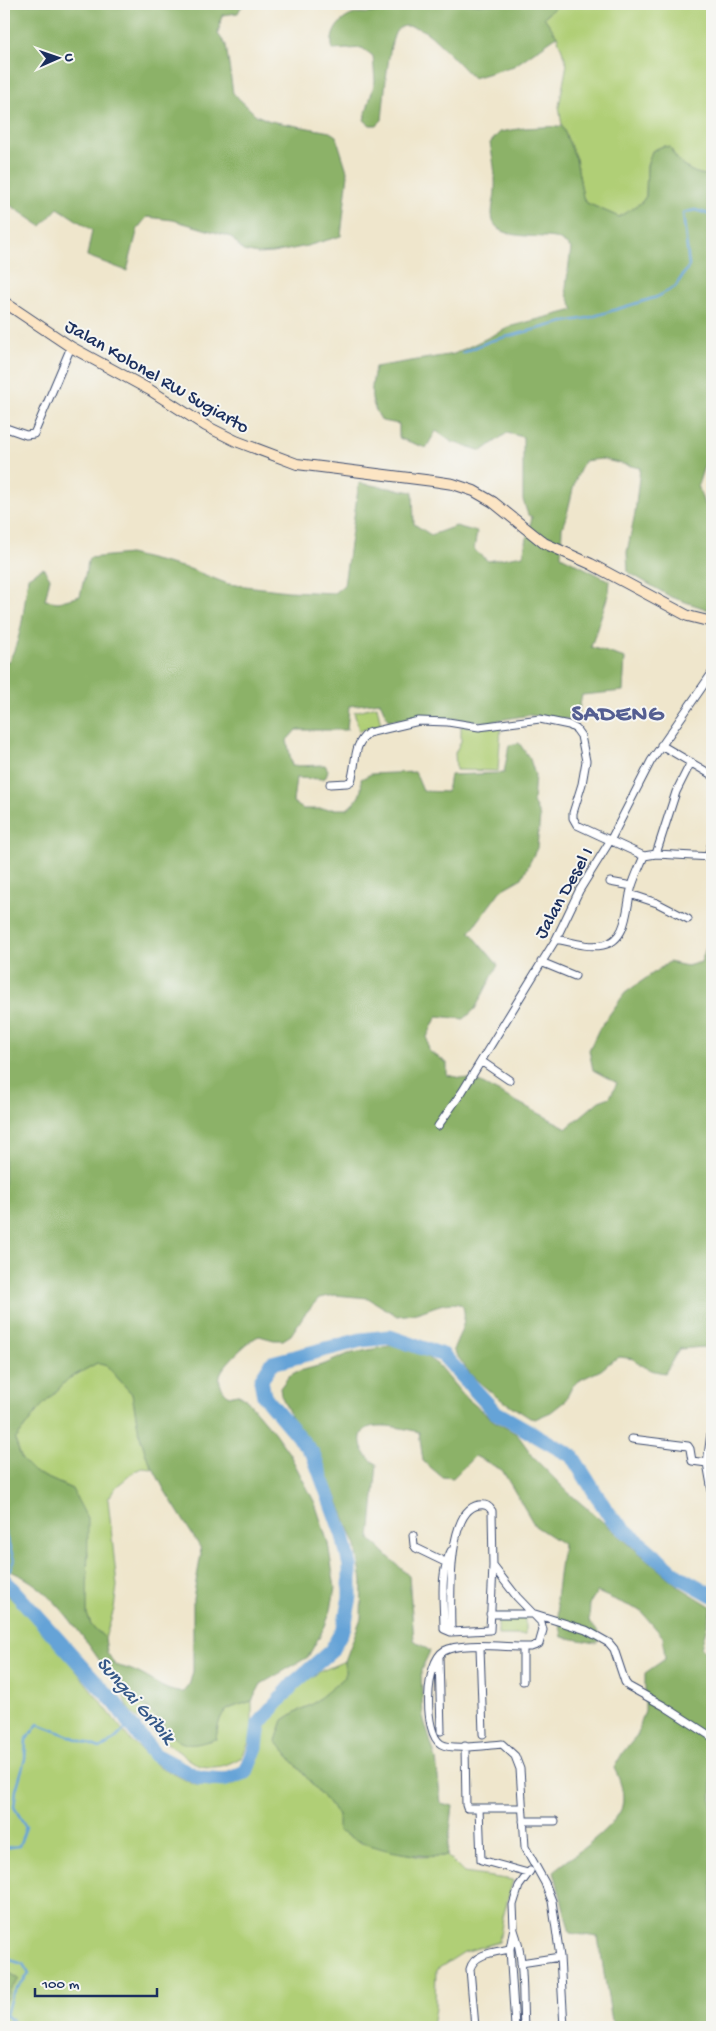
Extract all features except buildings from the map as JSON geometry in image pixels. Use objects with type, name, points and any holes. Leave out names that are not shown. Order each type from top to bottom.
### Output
[{"type":"main road","name":"Jalan Kolonel RW Sugiarto","points":[[4,302],[70,347],[174,404],[206,426],[236,441],[296,464],[446,483],[474,491],[493,502],[544,543],[598,568],[688,616],[712,622]]},
{"type":"street","points":[[6,428],[26,435],[34,434],[70,347]]},
{"type":"street","name":"Jalan Desel I","points":[[438,1126],[481,1061],[556,939],[579,891],[610,841],[634,792],[661,745],[712,673]]},
{"type":"street","points":[[330,784],[348,783],[351,780],[357,746],[368,733],[419,721],[448,722],[479,727],[530,719],[549,721],[568,725],[576,729],[582,741],[586,761],[582,784],[573,813],[577,826],[644,856],[656,854],[710,857],[712,842]]},
{"type":"street","points":[[661,745],[712,775]]},
{"type":"street","points":[[656,854],[676,792],[691,762]]},
{"type":"street","points":[[556,939],[588,946],[604,945],[621,932],[631,890],[644,856]]},
{"type":"street","points":[[610,882],[631,890],[688,919]]},
{"type":"street","points":[[541,962],[575,976]]},
{"type":"street","points":[[481,1061],[509,1080]]},
{"type":"street","points":[[712,1426],[707,1463],[712,1491]]},
{"type":"street","points":[[632,1439],[688,1446],[692,1461],[707,1463]]},
{"type":"street","points":[[477,1505],[488,1506],[492,1511],[492,1566],[491,1628],[488,1631],[451,1632],[444,1629],[445,1562],[453,1548],[465,1516],[477,1505]]},
{"type":"street","points":[[414,1535],[414,1545],[416,1548],[445,1562]]},
{"type":"street","points":[[451,1632],[453,1548]]},
{"type":"street","points":[[492,1566],[517,1597],[541,1622],[542,1638],[539,1644],[523,1647],[450,1648],[439,1654],[429,1683],[432,1728],[439,1743],[445,1746],[502,1744],[515,1756],[520,1769],[525,1847],[545,1883],[552,1902],[560,1957],[564,2027]]},
{"type":"street","points":[[490,1614],[535,1614],[586,1630],[609,1643],[619,1658],[625,1682],[628,1686],[664,1706],[712,1737]]},
{"type":"street","points":[[480,1647],[483,1734]]},
{"type":"street","points":[[523,1647],[523,1681]]},
{"type":"street","points":[[439,1654],[441,1731]]},
{"type":"street","points":[[465,1746],[466,1805],[468,1808],[522,1808]]},
{"type":"street","points":[[479,1808],[481,1860],[528,1873]]},
{"type":"street","points":[[523,1821],[555,1821]]},
{"type":"street","points":[[515,2027],[510,1949],[514,1927],[514,1900],[519,1886],[528,1873],[536,1867]]},
{"type":"street","points":[[514,1927],[519,1943],[524,2027]]},
{"type":"street","points":[[475,2027],[470,1969],[472,1962],[477,1958],[510,1949]]},
{"type":"street","points":[[521,1963],[560,1957]]},
{"type":"green space","points":[[4,4],[247,4],[241,7],[238,13],[222,15],[218,34],[226,45],[233,93],[256,115],[270,121],[330,132],[336,136],[348,174],[341,236],[307,246],[258,254],[243,251],[231,237],[173,220],[147,217],[138,228],[127,271],[87,256],[92,230],[58,208],[41,226],[4,201]]},
{"type":"green space","points":[[392,4],[559,4],[544,17],[557,36],[514,66],[473,78],[426,32],[412,26],[404,26],[397,30],[391,46],[382,120],[377,125],[370,125],[364,120],[375,81],[373,56],[362,48],[333,50],[332,39],[336,28],[349,16],[379,11]]},
{"type":"green space","points":[[559,4],[712,4],[712,175],[699,174],[692,171],[677,159],[670,147],[663,146],[652,151],[647,166],[646,196],[642,202],[619,217],[587,203],[583,197],[576,159],[562,126],[559,106],[567,64],[557,36],[544,17]]},
{"type":"green space","points":[[562,126],[576,159],[583,197],[587,203],[619,217],[642,202],[646,196],[647,166],[652,151],[663,146],[670,147],[677,159],[692,171],[699,174],[712,175],[712,441],[698,485],[704,504],[712,509],[712,611],[671,597],[628,572],[627,552],[635,513],[640,468],[601,459],[584,461],[575,481],[562,528],[561,556],[610,581],[609,592],[591,647],[625,658],[623,691],[582,695],[577,720],[529,715],[488,722],[432,717],[388,720],[380,702],[349,706],[347,730],[296,730],[287,740],[292,766],[325,765],[328,770],[326,777],[323,779],[296,778],[293,802],[303,809],[347,809],[359,796],[361,779],[371,774],[415,772],[423,791],[447,792],[450,775],[504,773],[509,745],[519,743],[530,759],[535,775],[533,802],[540,817],[537,848],[522,878],[501,890],[470,932],[498,965],[475,1009],[464,1019],[437,1016],[427,1037],[429,1051],[447,1063],[447,1075],[477,1081],[567,1128],[599,1101],[610,1097],[617,1083],[593,1070],[589,1050],[599,1029],[625,993],[669,962],[687,966],[701,962],[708,942],[712,942],[712,1351],[704,1347],[679,1349],[665,1373],[648,1369],[634,1359],[620,1357],[601,1370],[578,1381],[572,1387],[565,1401],[551,1412],[535,1419],[530,1418],[494,1395],[471,1375],[453,1350],[464,1322],[462,1305],[456,1303],[445,1304],[414,1314],[397,1316],[368,1298],[335,1295],[319,1298],[304,1315],[291,1335],[283,1340],[259,1336],[249,1342],[231,1359],[222,1371],[220,1384],[229,1396],[237,1394],[244,1397],[289,1453],[315,1503],[328,1543],[335,1588],[331,1610],[325,1626],[308,1657],[261,1684],[252,1701],[235,1706],[225,1712],[219,1721],[216,1739],[198,1744],[186,1744],[175,1739],[150,1710],[120,1687],[69,1619],[40,1588],[23,1577],[4,1569],[4,661],[9,661],[17,641],[28,577],[43,568],[50,578],[45,600],[58,602],[80,596],[89,558],[129,554],[190,569],[228,584],[288,591],[334,593],[344,585],[359,483],[413,492],[414,524],[431,535],[456,526],[477,532],[474,550],[488,561],[523,555],[532,517],[528,515],[523,500],[523,437],[507,433],[482,451],[452,442],[436,431],[426,448],[399,438],[399,424],[382,421],[374,407],[372,383],[375,367],[454,354],[512,326],[574,310],[567,295],[566,287],[571,248],[563,242],[548,237],[511,234],[497,227],[493,221],[495,178],[490,143],[500,132],[524,128]],"holes":[[[97,1363],[107,1366],[132,1394],[139,1432],[146,1455],[165,1491],[200,1547],[201,1554],[193,1599],[193,1671],[189,1686],[184,1692],[164,1688],[134,1671],[115,1665],[107,1652],[105,1638],[91,1625],[87,1614],[88,1520],[72,1489],[34,1472],[22,1460],[15,1440],[38,1410],[68,1379]]]},
{"type":"green space","points":[[377,706],[381,725],[359,731],[354,712]]},
{"type":"green space","points":[[461,726],[501,728],[498,771],[456,770],[455,753],[461,741]]},
{"type":"green space","points":[[394,1345],[420,1352],[438,1365],[463,1395],[494,1421],[517,1434],[535,1459],[569,1493],[678,1586],[712,1607],[701,1648],[712,1656],[712,2027],[613,2027],[598,1937],[570,1933],[554,1871],[604,1831],[619,1813],[623,1801],[622,1791],[614,1768],[623,1752],[637,1736],[645,1710],[645,1673],[665,1659],[663,1637],[641,1611],[597,1592],[590,1603],[589,1622],[603,1637],[596,1643],[562,1637],[556,1599],[563,1544],[535,1526],[502,1470],[475,1456],[453,1478],[442,1477],[423,1461],[419,1432],[377,1426],[364,1431],[361,1436],[361,1442],[366,1455],[377,1464],[370,1539],[409,1576],[414,1640],[430,1651],[421,1670],[423,1717],[436,1759],[441,1803],[453,1806],[447,1856],[404,1854],[378,1848],[338,1831],[338,1815],[276,1741],[283,1720],[311,1705],[345,1677],[345,1661],[361,1618],[362,1581],[356,1546],[321,1459],[295,1425],[281,1395],[280,1388],[289,1376],[296,1372],[325,1364],[348,1354]]},
{"type":"green space","points":[[97,1363],[107,1366],[132,1394],[139,1432],[146,1455],[153,1469],[142,1468],[135,1471],[116,1487],[108,1499],[117,1586],[114,1609],[105,1638],[91,1625],[87,1614],[88,1552],[72,1489],[34,1472],[22,1460],[15,1440],[38,1410],[68,1379]]},
{"type":"green space","points":[[4,1592],[43,1628],[128,1737],[155,1764],[195,1785],[233,1785],[254,1770],[268,1720],[289,1694],[319,1672],[345,1661],[346,1677],[311,1705],[283,1720],[276,1741],[338,1815],[339,1823],[361,1843],[420,1857],[447,1856],[464,1873],[513,1880],[503,1917],[499,1942],[464,1952],[436,1970],[435,2008],[432,2027],[10,2027],[4,2021],[4,2004],[10,1990],[19,1979],[4,1969]]},
{"type":"green space","points":[[525,1614],[525,1635],[498,1635],[498,1615]]},
{"type":"green space","points":[[122,1689],[151,1711],[216,1739],[219,1721],[225,1712],[235,1706],[252,1701],[252,1736],[242,1757],[223,1766],[201,1766],[175,1749],[132,1713],[127,1706]]},
{"type":"green space","points":[[4,1969],[19,1979],[10,1990],[4,2004]]},
{"type":"waterway","points":[[462,353],[490,341],[564,322],[588,318],[657,297],[675,287],[689,266],[683,213],[695,210],[712,215]]},
{"type":"waterway","name":"Sungai Gribik","points":[[4,1580],[116,1704],[155,1755],[199,1778],[224,1780],[246,1772],[256,1747],[259,1724],[294,1683],[331,1651],[344,1627],[350,1597],[350,1566],[343,1536],[313,1454],[264,1396],[261,1380],[272,1363],[361,1340],[390,1337],[443,1355],[495,1412],[572,1456],[611,1518],[678,1576],[712,1595]]},
{"type":"waterway","points":[[4,1530],[14,1560],[5,1580]]},
{"type":"waterway","points":[[4,1848],[19,1846],[26,1827],[14,1807],[16,1790],[25,1759],[26,1740],[38,1724],[100,1748],[114,1740],[130,1724]]},
{"type":"waterway","points":[[4,1958],[23,1964],[29,1974],[11,1996],[6,2015],[18,2027]]},
{"type":"district","name":"SADENG","points":[[618,712]]}]
